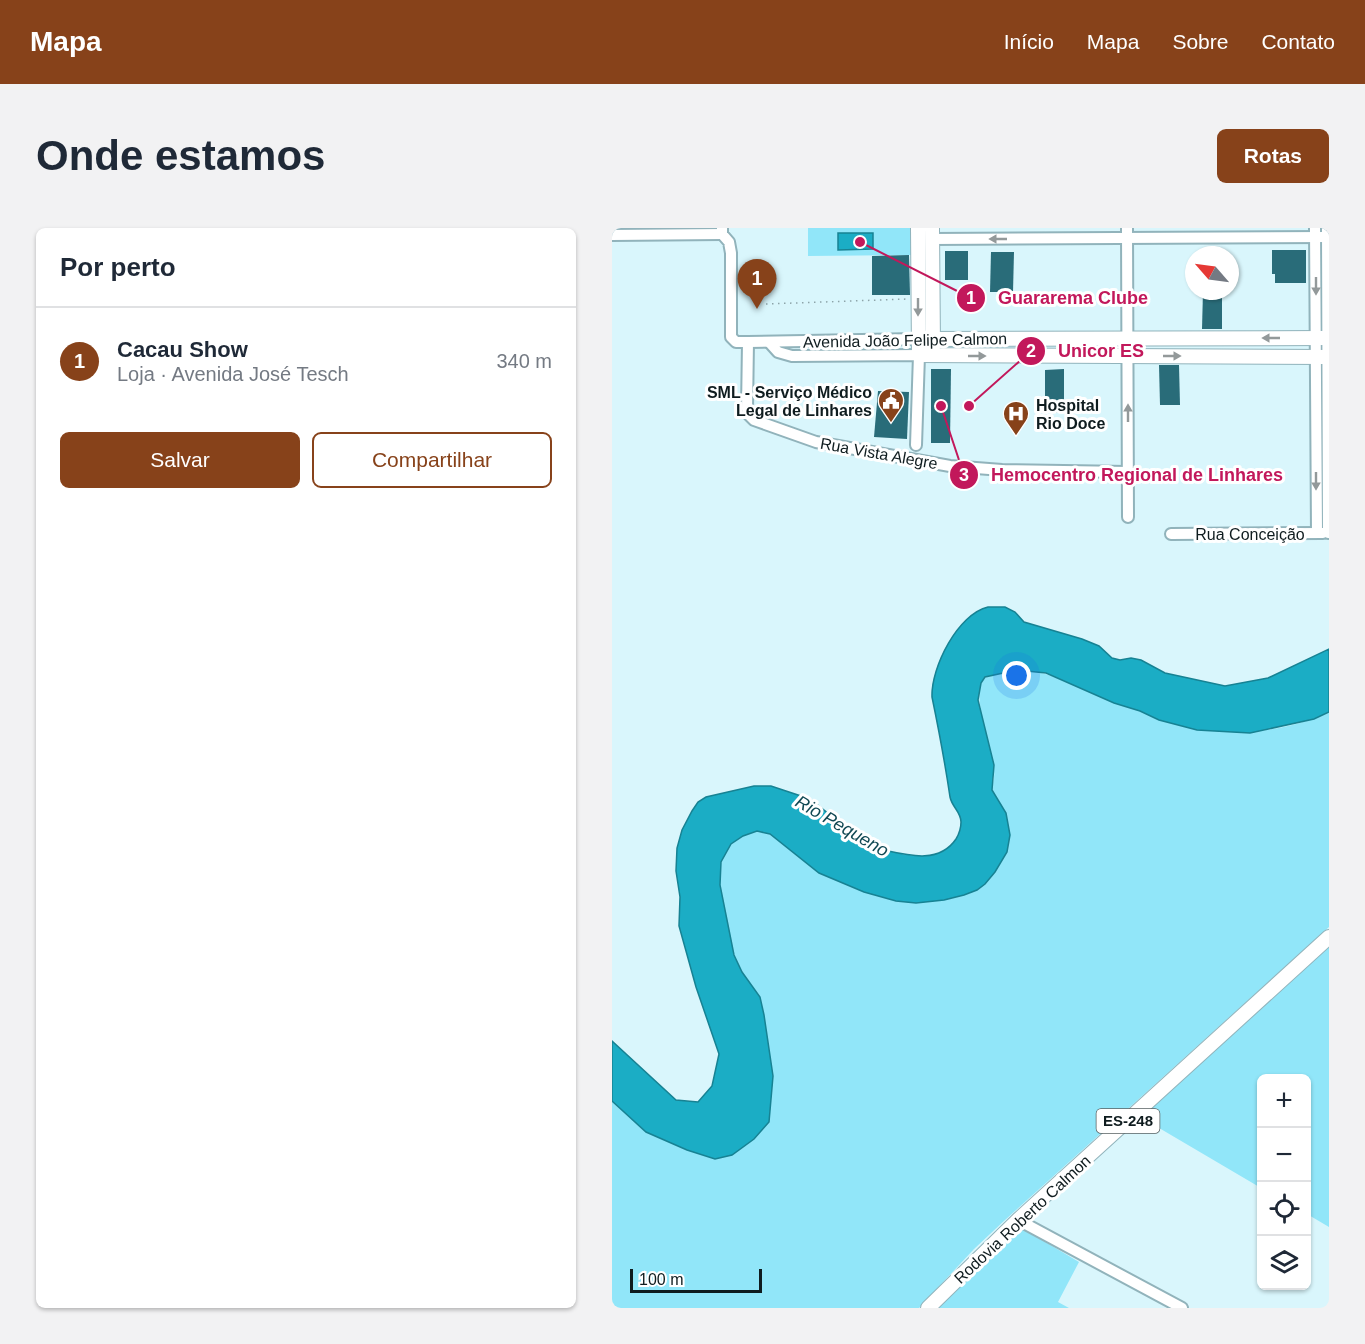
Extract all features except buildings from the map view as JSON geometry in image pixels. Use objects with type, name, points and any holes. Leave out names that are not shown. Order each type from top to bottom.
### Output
[{"type":"main road","points":[[918,228],[919,355]]},
{"type":"main road","points":[[918,252],[932,233]]},
{"type":"main road","points":[[932,233],[933,356]]},
{"type":"main road","name":"Avenida João Felipe Calmon","points":[[918,339],[1324,338]]},
{"type":"main road","name":"Avenida João Felipe Calmon","points":[[919,355],[1324,357]]},
{"type":"main road","name":"Rodovia Roberto Calmon","points":[[928,1308],[1018,1220],[1329,937]]},
{"type":"street","points":[[612,235],[722,231],[729,242],[731,254],[731,337],[736,342],[748,342]]},
{"type":"street","points":[[1315,232],[1324,338]]},
{"type":"street","points":[[932,233],[1315,232],[1328,234],[1324,338],[1325,533]]},
{"type":"street","points":[[1127,233],[1128,517]]},
{"type":"street","name":"Avenida João Felipe Calmon","points":[[748,342],[918,339]]},
{"type":"street","name":"Rua Vista Alegre","points":[[748,342],[747,408],[749,415],[754,420],[816,442],[950,466],[1002,470],[1128,472]]},
{"type":"street","name":"Avenida João Felipe Calmon","points":[[769,342],[778,352],[792,356],[919,355]]},
{"type":"street","points":[[916,446],[919,355]]},
{"type":"street","name":"Rua Conceição","points":[[1171,534],[1325,533]]},
{"type":"street","points":[[1018,1220],[1182,1308]]},
{"type":"path","points":[[766,304],[918,298]]},
{"type":"shaded area","points":[[808,228],[912,228],[912,255],[808,256]]},
{"type":"shaded area","points":[[1017,670],[1052,676],[1111,702],[1165,720],[1212,730],[1259,731],[1306,721],[1329,712],[1329,927],[1005,1220],[974,1249],[919,1308],[612,1308],[612,1101],[646,1132],[773,1076],[760,997],[742,972],[734,955],[720,885],[721,862],[731,844],[757,831],[770,834],[819,873],[864,892],[944,900],[977,890],[995,872],[1000,802],[992,790],[993,763],[979,694],[981,684],[988,676]]},
{"type":"shaded area","points":[[1329,943],[1329,1227],[1311,1216],[1311,1074],[1257,1074],[1257,1186],[1137,1115]]},
{"type":"shaded area","points":[[1020,1227],[1079,1262],[1058,1302],[1069,1308],[934,1308]]},
{"type":"water","points":[[838,233],[873,233],[873,249],[838,250]]},
{"type":"water","name":"Rio Pequeno","points":[[988,607],[1005,607],[1015,612],[1024,622],[1082,639],[1099,646],[1112,658],[1141,660],[1165,673],[1225,686],[1268,678],[1329,649],[1329,712],[1314,719],[1250,733],[1197,730],[1159,720],[1046,673],[1017,670],[985,677],[981,683],[978,700],[994,765],[992,790],[1006,813],[1010,835],[1007,852],[995,872],[977,890],[964,895],[916,903],[896,901],[864,892],[819,873],[770,834],[757,831],[731,844],[721,862],[720,885],[734,955],[742,972],[760,997],[764,1015],[773,1076],[769,1122],[754,1139],[732,1155],[715,1159],[687,1150],[646,1132],[612,1101],[612,1041],[676,1100],[698,1102],[712,1086],[719,1054],[696,987],[679,926],[677,848],[682,830],[692,811],[698,802],[706,797],[754,786],[771,786],[810,799],[874,848],[918,856],[939,853],[948,848],[958,835],[961,822],[960,815],[950,797],[932,697],[933,685],[941,657],[948,643],[966,620]]},
{"type":"place","name":"Guararema Clube","points":[[860,242]]},
{"type":"place","name":"Cacau Show","points":[[757,309]]},
{"type":"place","name":"Hemocentro Regional de Linhares","points":[[941,406]]},
{"type":"place","name":"Unicor ES","points":[[969,406]]},
{"type":"place","name":"SML - Serviço Médico Legal de Linhares","points":[[891,424]]},
{"type":"place","name":"Hospital Rio Doce","points":[[1016,437]]}]
